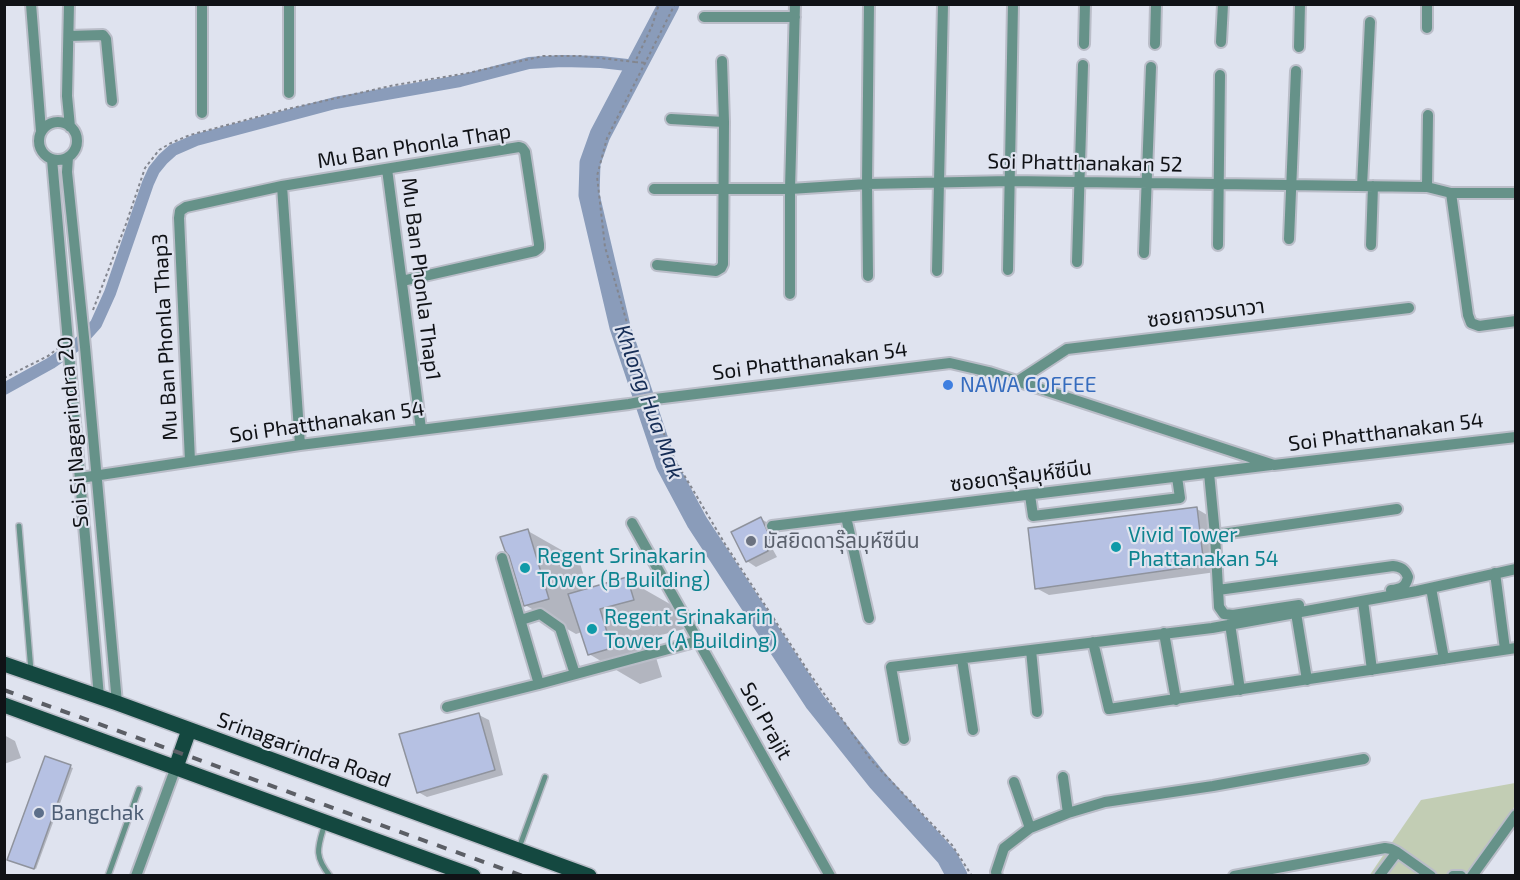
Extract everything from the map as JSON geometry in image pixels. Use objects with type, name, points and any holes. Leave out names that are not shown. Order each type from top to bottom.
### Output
[{"type":"main road","name":"Srinagarindra Road","points":[[4,663],[590,876]]},
{"type":"main road","points":[[4,705],[473,876]]},
{"type":"main road","points":[[176,767],[189,730]]},
{"type":"street","points":[[31,4],[41,131]]},
{"type":"street","name":"Soi Si Nagarindra 20","points":[[69,4],[67,96],[70,127],[76,137],[76,142],[68,157],[67,172],[86,315],[85,347],[117,703]]},
{"type":"street","points":[[202,4],[202,114]]},
{"type":"street","points":[[289,4],[289,93]]},
{"type":"street","points":[[790,294],[790,189],[795,4]]},
{"type":"street","points":[[868,276],[869,4]]},
{"type":"street","points":[[937,271],[943,4]]},
{"type":"street","points":[[1008,270],[1013,4]]},
{"type":"street","points":[[1084,44],[1085,4]]},
{"type":"street","points":[[1155,44],[1156,4]]},
{"type":"street","points":[[1221,42],[1223,4]]},
{"type":"street","points":[[1299,47],[1300,4]]},
{"type":"street","points":[[1427,4],[1427,28]]},
{"type":"street","points":[[704,17],[795,17]]},
{"type":"street","points":[[1370,22],[1367,186],[1371,246]]},
{"type":"street","points":[[69,36],[104,35],[112,100]]},
{"type":"street","points":[[657,265],[716,271],[723,264],[722,61]]},
{"type":"street","points":[[1077,262],[1083,65]]},
{"type":"street","points":[[1144,253],[1150,67]]},
{"type":"street","points":[[1289,240],[1296,71]]},
{"type":"street","points":[[1218,245],[1220,75]]},
{"type":"street","points":[[1426,187],[1428,115]]},
{"type":"street","points":[[671,119],[724,122]]},
{"type":"street","points":[[41,131],[51,123],[58,122],[70,127]]},
{"type":"street","name":"Soi Si Nagarindra 20","points":[[41,131],[39,146],[42,152],[52,159],[99,697]]},
{"type":"street","name":"Mu Ban Phonla Thap","points":[[180,211],[186,207],[282,186],[522,148],[525,152],[539,248],[535,251],[402,281]]},
{"type":"street","points":[[52,159],[68,157]]},
{"type":"street","name":"Mu Ban Phonla Thap1","points":[[387,169],[421,429]]},
{"type":"street","name":"Soi Phatthanakan 52","points":[[654,189],[790,189],[867,184],[1010,181],[1426,187],[1451,193],[1515,193]]},
{"type":"street","points":[[282,186],[300,445]]},
{"type":"street","points":[[1451,193],[1471,323],[1479,326],[1515,321]]},
{"type":"street","name":"Mu Ban Phonla Thap3","points":[[180,211],[190,461]]},
{"type":"street","name":"ซอยถาวรนาวา","points":[[1018,381],[1066,349],[1409,308]]},
{"type":"street","name":"Soi Phatthanakan 54","points":[[80,478],[421,429],[629,405],[653,400],[950,363],[1018,381],[1274,465],[1515,436]]},
{"type":"street","name":"ซอยดารุ๊ลมุห์ซีนีน","points":[[772,526],[1274,465]]},
{"type":"street","points":[[1209,473],[1219,607],[1224,614],[1233,615],[1401,589],[1407,583],[1408,577],[1401,567],[1393,566],[1218,590]]},
{"type":"street","points":[[1030,495],[1033,516],[1044,515],[1180,498],[1177,477]]},
{"type":"street","points":[[1215,535],[1397,509]]},
{"type":"street","points":[[846,517],[869,618]]},
{"type":"street","name":"Soi Prajit","points":[[632,523],[830,876]]},
{"type":"street","points":[[502,558],[539,684]]},
{"type":"street","points":[[904,739],[891,667],[1230,624],[1431,588],[1515,569]]},
{"type":"street","points":[[1093,642],[1109,709],[1510,649],[1495,573]]},
{"type":"street","points":[[1431,588],[1444,659]]},
{"type":"street","points":[[1363,601],[1372,670]]},
{"type":"street","points":[[1296,613],[1307,680]]},
{"type":"street","points":[[521,620],[540,614],[560,628],[575,674]]},
{"type":"street","points":[[1230,624],[1240,690]]},
{"type":"street","points":[[1164,633],[1176,700]]},
{"type":"street","points":[[447,707],[698,641]]},
{"type":"street","points":[[1031,650],[1037,712]]},
{"type":"street","points":[[962,659],[973,730]]},
{"type":"street","points":[[997,876],[996,872],[1004,848],[1029,828],[1068,813],[1105,802],[1213,786],[1364,759]]},
{"type":"street","points":[[136,876],[176,767]]},
{"type":"street","points":[[1063,777],[1068,813]]},
{"type":"street","points":[[1014,782],[1029,828]]},
{"type":"street","points":[[1472,876],[1515,815]]},
{"type":"street","points":[[1234,876],[1383,848],[1397,852],[1431,876]]},
{"type":"street","points":[[1379,876],[1397,852]]},
{"type":"street","points":[[1453,876],[1461,876]]},
{"type":"lane","points":[[19,526],[32,673]]},
{"type":"lane","points":[[519,850],[545,777]]},
{"type":"lane","points":[[108,876],[139,789]]},
{"type":"lane","points":[[326,822],[318,855],[330,876]]},
{"type":"path","points":[[635,62],[652,26],[659,4]]},
{"type":"path","points":[[675,4],[607,138],[597,176],[605,247],[660,426],[672,455],[696,495],[810,674],[871,760],[952,845],[972,876]]},
{"type":"path","points":[[86,315],[96,304],[144,168],[159,150],[171,143],[190,135],[283,110],[543,56],[581,56],[647,63]]},
{"type":"path","points":[[4,378],[48,356],[62,345]]},
{"type":"green space","points":[[1515,783],[1515,806],[1466,875],[1369,876],[1421,800]]},
{"type":"building","name":"Vivid Tower Phattanakan 54","points":[[1197,507],[1204,565],[1035,589],[1028,528]]},
{"type":"building","name":"มัสยิดดารุ๊ลมุห์ซีนีน","points":[[761,517],[771,539],[764,542],[768,551],[746,562],[731,532]]},
{"type":"building","name":"Regent Srinakarin Tower (B Building)","points":[[528,529],[549,599],[524,606],[509,556],[500,537]]},
{"type":"building","name":"Regent Srinakarin Tower (A Building)","points":[[627,577],[634,600],[600,609],[612,648],[588,655],[568,594]]},
{"type":"building","points":[[479,713],[495,770],[417,793],[399,734]]},
{"type":"building","name":"Bangchak","points":[[45,756],[71,765],[34,869],[7,860]]},
{"type":"waterway","name":"Khlong Hua Mak","points":[[669,4],[600,135],[590,163],[589,195],[620,327],[666,464],[697,522],[815,702],[878,781],[947,857],[957,876]]},
{"type":"waterway","points":[[4,389],[51,363],[78,344],[96,324],[110,293],[148,183],[154,170],[173,150],[196,140],[335,103],[460,81],[529,63],[601,62],[636,66]]},
{"type":"railway","points":[[4,690],[523,876]]},
{"type":"place","name":"NAWA COFFEE","points":[[948,385]]},
{"type":"place","name":"มัสยิดดารุ๊ลมุห์ซีนีน","points":[[751,541]]},
{"type":"place","name":"Vivid Tower Phattanakan 54","points":[[1116,547]]},
{"type":"place","name":"Regent Srinakarin Tower (B Building)","points":[[525,568]]},
{"type":"place","name":"Regent Srinakarin Tower (A Building)","points":[[592,629]]},
{"type":"place","name":"Bangchak","points":[[39,813]]}]
